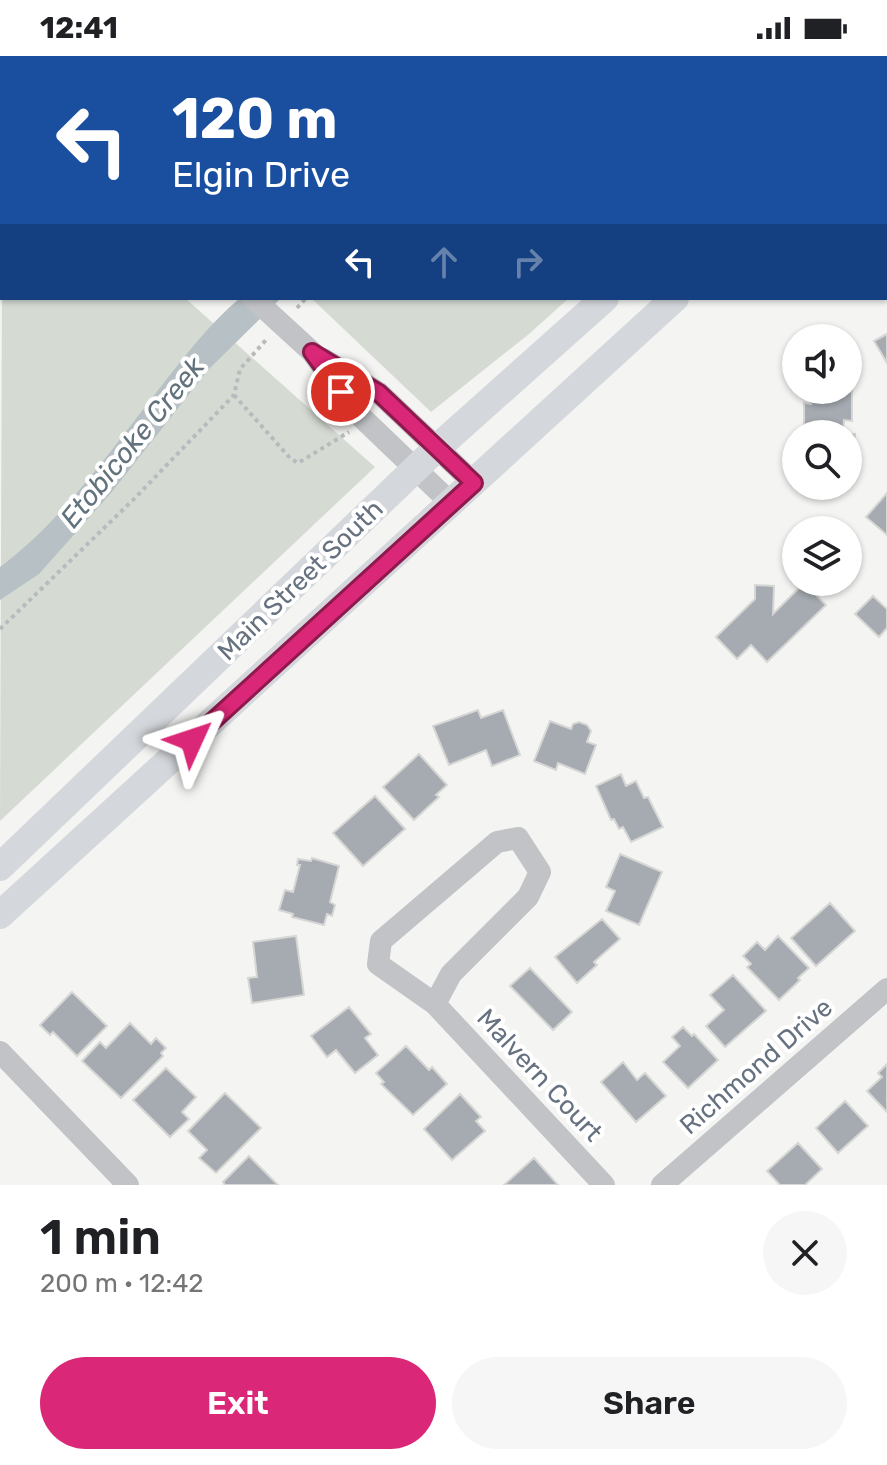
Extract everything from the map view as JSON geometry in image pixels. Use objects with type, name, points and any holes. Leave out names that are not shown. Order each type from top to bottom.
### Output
[{"type":"main road","name":"Main Street South","points":[[0,867],[437,448],[603,300]]},
{"type":"main road","name":"Main Street South","points":[[0,915],[673,300]]},
{"type":"street","points":[[255,300],[312,352],[379,393],[474,483]]},
{"type":"street","points":[[312,352],[356,412],[452,504]]},
{"type":"street","name":"Malvern Court","points":[[435,1004],[451,974],[528,897],[540,872],[518,838],[497,842],[381,941],[378,964],[435,1004],[604,1185]]},
{"type":"street","name":"Richmond Drive","points":[[662,1185],[887,989]]},
{"type":"street","points":[[0,1052],[128,1185]]},
{"type":"path","points":[[296,308],[304,300]]},
{"type":"path","points":[[0,629],[136,497],[234,395],[240,369],[268,338]]},
{"type":"path","points":[[234,395],[298,463],[351,430]]},
{"type":"shaded area","points":[[2,300],[187,300],[375,467],[0,821]]},
{"type":"shaded area","points":[[313,300],[567,300],[529,334],[431,412]]},
{"type":"water","name":"Etobicoke Creek","points":[[238,300],[279,300],[209,369],[111,493],[39,574],[0,600],[0,567],[65,506],[218,319]]},
{"type":"building","points":[[887,334],[887,363],[874,341]]},
{"type":"building","points":[[804,404],[852,404],[852,420],[804,420]]},
{"type":"building","points":[[887,493],[887,535],[866,517]]},
{"type":"building","points":[[755,585],[774,586],[773,614],[791,596],[817,596],[826,605],[767,662],[751,645],[737,659],[716,637],[755,599]]},
{"type":"building","points":[[873,596],[887,609],[887,628],[879,637],[855,614]]},
{"type":"building","points":[[478,710],[481,718],[503,710],[520,755],[492,766],[486,750],[449,765],[433,726]]},
{"type":"building","points":[[550,721],[571,729],[573,724],[579,722],[591,731],[587,742],[596,745],[585,774],[558,763],[556,770],[534,761]]},
{"type":"building","points":[[419,754],[447,785],[436,795],[439,797],[414,820],[383,787]]},
{"type":"building","points":[[621,774],[626,786],[636,781],[663,827],[631,842],[623,827],[619,829],[614,819],[611,820],[596,786]]},
{"type":"building","points":[[375,796],[405,829],[363,866],[333,833]]},
{"type":"building","points":[[620,854],[662,872],[639,925],[606,911],[615,891],[606,887]]},
{"type":"building","points":[[312,858],[339,866],[330,902],[335,905],[332,916],[327,914],[324,925],[292,917],[293,914],[279,910],[285,890],[293,892],[300,865],[297,865],[298,859],[311,861]]},
{"type":"building","points":[[830,903],[855,931],[816,966],[791,938]]},
{"type":"building","points":[[602,919],[620,939],[594,962],[597,965],[577,983],[555,957]]},
{"type":"building","points":[[296,936],[304,995],[252,1003],[248,978],[257,977],[253,942]]},
{"type":"building","points":[[778,936],[809,968],[779,1000],[747,967],[751,964],[743,956],[757,942],[765,950]]},
{"type":"building","points":[[530,968],[572,1012],[553,1030],[510,986]]},
{"type":"building","points":[[733,975],[766,1011],[725,1047],[706,1026],[724,1010],[710,995]]},
{"type":"building","points":[[72,992],[107,1026],[77,1056],[53,1032],[50,1035],[40,1025]]},
{"type":"building","points":[[349,1007],[371,1034],[365,1038],[378,1055],[355,1073],[336,1050],[327,1057],[311,1036]]},
{"type":"building","points":[[130,1023],[151,1044],[156,1038],[166,1048],[161,1053],[163,1056],[121,1098],[82,1061],[100,1042],[106,1048]]},
{"type":"building","points":[[683,1027],[692,1036],[694,1034],[718,1060],[688,1088],[663,1062],[680,1046],[672,1037]]},
{"type":"building","points":[[406,1046],[447,1084],[413,1115],[381,1084],[384,1082],[376,1073]]},
{"type":"building","points":[[623,1062],[637,1080],[645,1073],[666,1096],[636,1122],[601,1082]]},
{"type":"building","points":[[887,1064],[887,1112],[867,1091],[882,1077],[878,1073]]},
{"type":"building","points":[[166,1068],[196,1097],[182,1112],[189,1119],[170,1137],[133,1100]]},
{"type":"building","points":[[225,1093],[261,1128],[216,1173],[199,1158],[207,1150],[188,1131]]},
{"type":"building","points":[[460,1094],[481,1117],[476,1121],[485,1131],[452,1160],[424,1129]]},
{"type":"building","points":[[845,1101],[868,1126],[838,1153],[816,1128]]},
{"type":"building","points":[[798,1143],[822,1169],[805,1185],[780,1185],[767,1171]]},
{"type":"building","points":[[249,1156],[278,1185],[225,1185],[223,1182]]},
{"type":"building","points":[[534,1158],[558,1185],[504,1185]]},
{"type":"route","points":[[192,740],[474,483],[379,393],[312,352],[341,392]]}]
